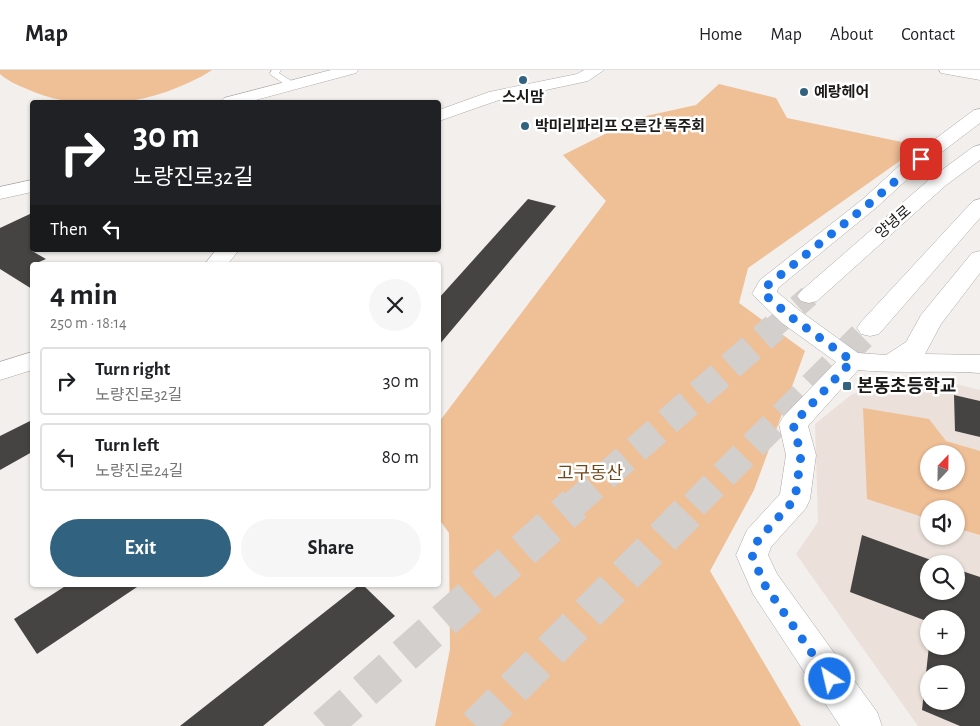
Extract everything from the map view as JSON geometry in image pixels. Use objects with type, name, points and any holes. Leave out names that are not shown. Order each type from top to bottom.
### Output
[{"type":"street","points":[[238,100],[350,70]]},
{"type":"street","points":[[441,115],[495,96],[582,78],[596,70]]},
{"type":"street","points":[[952,70],[980,74]]},
{"type":"street","points":[[952,70],[980,82]]},
{"type":"street","points":[[980,114],[906,170],[870,203],[768,285],[764,294],[852,361],[891,364],[953,362],[980,364]]},
{"type":"street","name":"양녕로","points":[[808,296],[938,182],[980,151]]},
{"type":"street","points":[[0,193],[30,186]]},
{"type":"street","points":[[870,328],[980,205]]},
{"type":"street","points":[[218,262],[226,252]]},
{"type":"street","points":[[891,364],[916,348],[930,321],[980,258]]},
{"type":"street","points":[[852,361],[793,424],[801,455],[795,499],[758,540],[752,555],[764,584],[863,726]]},
{"type":"street","points":[[0,371],[30,362]]},
{"type":"lane","points":[[277,70],[274,73],[293,86]]},
{"type":"shaded area","points":[[913,373],[980,390],[980,726],[918,726],[796,554],[818,522],[815,424],[851,395]]},
{"type":"green space","points":[[0,70],[212,70],[169,91],[134,100],[62,100],[27,89],[0,74]]},
{"type":"green space","name":"고구동산","points":[[719,84],[776,98],[787,118],[921,146],[748,268],[739,303],[805,351],[754,490],[710,571],[801,726],[435,726],[450,649],[449,533],[441,522],[441,419],[606,201],[563,155],[637,118],[696,105]]},
{"type":"green space","points":[[863,408],[929,419],[946,441],[960,445],[920,445],[920,490],[965,490],[965,447],[980,451],[980,535],[965,531],[965,500],[920,500],[920,516],[867,499]]},
{"type":"building","points":[[528,199],[556,206],[441,343],[441,296]]},
{"type":"building","points":[[30,214],[30,252],[34,252],[46,259],[39,262],[30,262],[30,288],[0,269],[0,228]]},
{"type":"building","points":[[954,395],[980,401],[980,437],[955,431]]},
{"type":"building","points":[[30,421],[30,453],[0,470],[0,436]]},
{"type":"building","points":[[862,535],[920,556],[920,600],[965,600],[965,572],[980,577],[980,726],[960,726],[922,710],[965,710],[965,665],[927,665],[928,655],[965,655],[965,610],[920,610],[920,619],[850,592]]},
{"type":"building","points":[[64,587],[137,587],[37,654],[14,619]]},
{"type":"building","points":[[356,587],[365,587],[395,616],[263,726],[180,726]]},
{"type":"tunnel","points":[[773,328],[809,296]]},
{"type":"tunnel","points":[[573,505],[775,327]]},
{"type":"tunnel","points":[[694,505],[870,328]]},
{"type":"tunnel","points":[[325,726],[575,504]]},
{"type":"tunnel","points":[[476,726],[696,504]]},
{"type":"place","name":"스시맘","points":[[523,80]]},
{"type":"place","name":"예랑헤어","points":[[804,92]]},
{"type":"place","name":"박미리파리프 오른간 독주회","points":[[525,126]]},
{"type":"place","name":"본동초등학교","points":[[847,386]]},
{"type":"route","points":[[830,679],[764,584],[752,555],[758,540],[795,499],[801,455],[793,424],[852,361],[791,317],[764,294],[768,285],[870,203],[921,159]]}]
